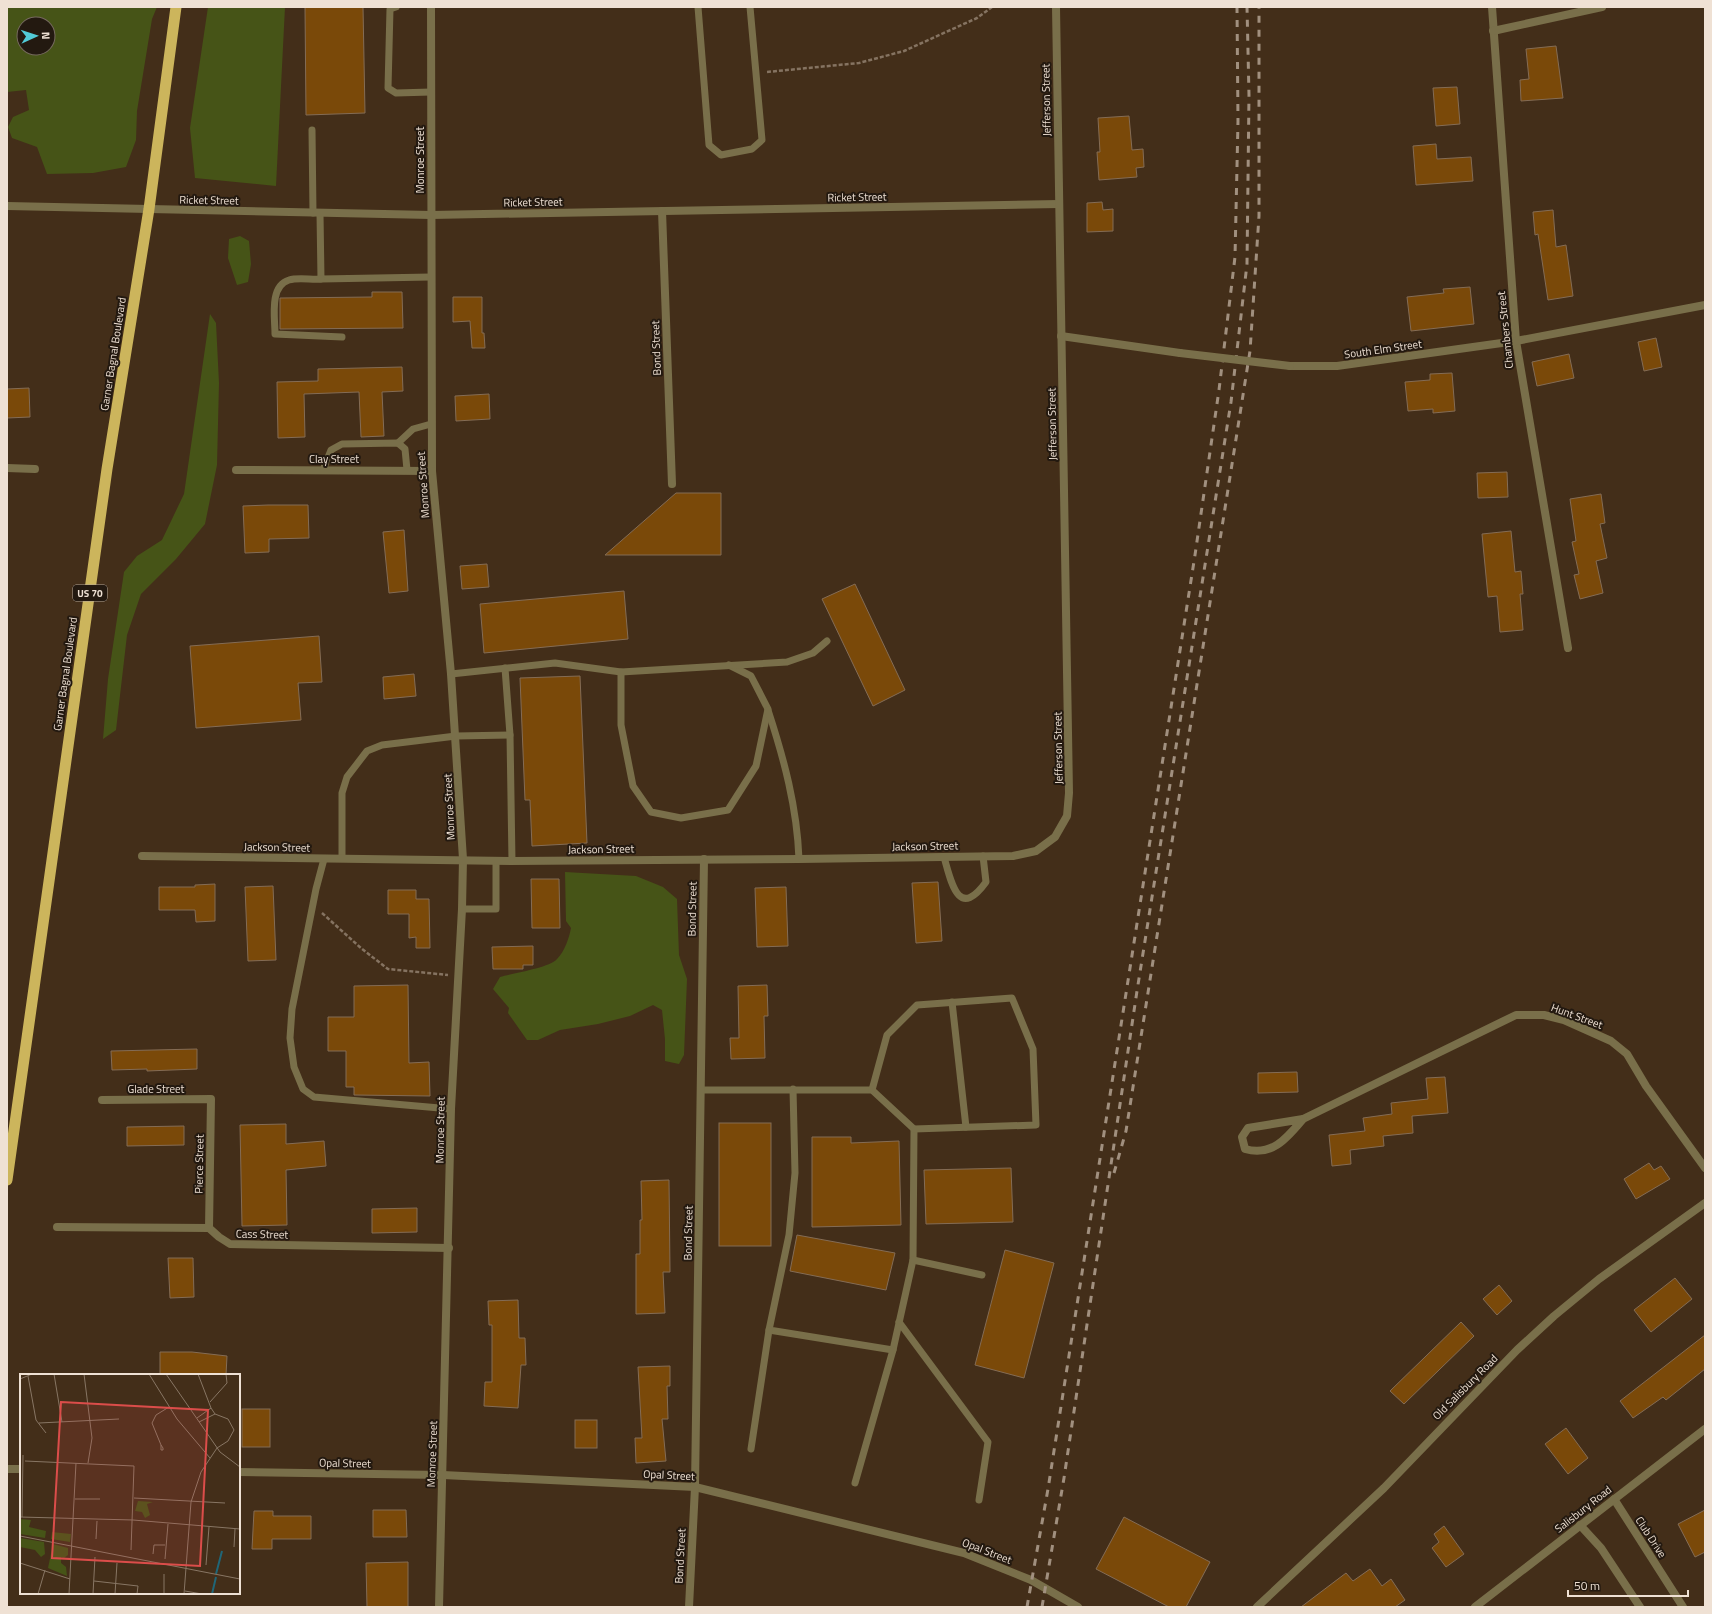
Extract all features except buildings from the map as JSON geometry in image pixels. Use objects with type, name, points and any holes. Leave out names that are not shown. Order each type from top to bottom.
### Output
[{"type":"highway","name":"Garner Bagnal Boulevard","points":[[7,1180],[107,469],[149,209],[176,7]]},
{"type":"street","name":"Monroe Street","points":[[431,7],[432,471],[456,736],[463,859],[462,909],[451,1109],[439,1607]]},
{"type":"street","name":"Jefferson Street","points":[[1055,837],[1067,816],[1069,793],[1056,7]]},
{"type":"street","name":"Chambers Street","points":[[1492,7],[1516,341],[1568,648]]},
{"type":"street","points":[[1493,31],[1602,7]]},
{"type":"street","name":"Ricket Street","points":[[7,206],[431,215],[1059,204]]},
{"type":"street","name":"Bond Street","points":[[662,211],[672,484]]},
{"type":"street","name":"South Elm Street","points":[[1061,336],[1180,353],[1290,366],[1337,366],[1516,341],[1705,305]]},
{"type":"street","points":[[7,468],[35,469]]},
{"type":"street","name":"Clay Street","points":[[236,470],[432,471]]},
{"type":"street","name":"Jackson Street","points":[[142,856],[324,859],[463,859],[512,861],[1013,856],[1036,851],[1055,837]]},
{"type":"street","name":"Bond Street","points":[[688,1607],[695,1486],[704,859]]},
{"type":"street","name":"Hunt Street","points":[[1303,1119],[1291,1134],[1276,1147],[1256,1153],[1245,1149],[1242,1137],[1248,1128],[1303,1119],[1516,1015],[1544,1015],[1564,1020],[1611,1040],[1627,1054],[1646,1086],[1705,1168]]},
{"type":"street","name":"Glade Street","points":[[102,1100],[211,1100]]},
{"type":"street","name":"Pierce Street","points":[[209,1228],[211,1100]]},
{"type":"street","name":"Old Salisbury Road","points":[[1257,1607],[1384,1488],[1517,1350],[1554,1316],[1599,1279],[1705,1203]]},
{"type":"street","points":[[57,1227],[209,1228]]},
{"type":"street","name":"Cass Street","points":[[209,1228],[230,1244],[448,1248]]},
{"type":"street","name":"Salisbury Road","points":[[1475,1607],[1705,1429]]},
{"type":"street","points":[[7,1469],[20,1469]]},
{"type":"street","name":"Opal Street","points":[[240,1472],[442,1475],[695,1486],[964,1553],[1031,1580],[1078,1607]]},
{"type":"street","name":"Club Drive","points":[[1614,1499],[1683,1607]]},
{"type":"street","points":[[1580,1525],[1601,1548],[1640,1607]]},
{"type":"lane","points":[[396,7],[390,9],[388,88],[396,93],[430,92]]},
{"type":"lane","points":[[698,7],[709,145],[721,155],[752,149],[762,140],[750,7]]},
{"type":"lane","points":[[312,130],[321,279]]},
{"type":"lane","points":[[342,337],[275,334],[275,300],[280,286],[289,280],[431,277]]},
{"type":"lane","points":[[398,444],[413,429],[431,424]]},
{"type":"lane","points":[[324,470],[331,450],[342,444],[398,444],[405,448],[407,470]]},
{"type":"lane","points":[[451,674],[555,663],[621,672],[787,662],[813,653],[827,641]]},
{"type":"lane","points":[[729,665],[751,676],[768,709],[792,791],[798,825],[799,859]]},
{"type":"lane","points":[[505,668],[510,735],[512,861]]},
{"type":"lane","points":[[621,672],[620,725],[633,786],[651,812],[681,818],[728,810],[756,766],[768,709]]},
{"type":"lane","points":[[342,858],[342,793],[347,777],[367,751],[382,745],[456,736],[510,735]]},
{"type":"lane","points":[[944,857],[954,890],[958,895],[965,898],[977,894],[986,882],[983,856]]},
{"type":"lane","points":[[324,859],[313,903],[292,1009],[290,1038],[294,1067],[303,1089],[314,1097],[451,1109]]},
{"type":"lane","points":[[462,909],[496,908],[496,861]]},
{"type":"lane","points":[[701,1090],[872,1090],[914,1128],[1036,1124],[1033,1049],[1012,998],[917,1005],[887,1035],[872,1090]]},
{"type":"lane","points":[[952,1002],[966,1127]]},
{"type":"lane","points":[[751,1449],[769,1330],[789,1235],[795,1173],[794,1089]]},
{"type":"lane","points":[[855,1483],[892,1350],[913,1260],[914,1128]]},
{"type":"lane","points":[[913,1260],[982,1275]]},
{"type":"lane","points":[[899,1322],[988,1442],[979,1500]]},
{"type":"lane","points":[[769,1330],[892,1350]]},
{"type":"path","points":[[756,72],[859,63],[904,51],[977,18],[992,7]]},
{"type":"path","points":[[313,903],[356,944],[388,969],[458,976]]},
{"type":"green space","points":[[7,7],[157,7],[152,19],[137,111],[136,140],[126,167],[93,173],[47,174],[37,147],[12,138],[8,127],[13,117],[29,110],[26,90],[7,92]]},
{"type":"green space","points":[[208,7],[285,7],[276,186],[195,178],[190,128]]},
{"type":"green space","points":[[240,236],[249,241],[251,264],[248,282],[237,285],[228,258],[229,239]]},
{"type":"green space","points":[[210,314],[216,323],[219,383],[217,465],[205,524],[176,559],[141,594],[127,635],[116,730],[103,739],[108,679],[124,572],[137,556],[162,540],[184,494]]},
{"type":"green space","points":[[565,872],[636,876],[663,887],[677,899],[679,955],[687,979],[684,1055],[679,1064],[665,1061],[665,1039],[662,1010],[653,1005],[630,1016],[598,1024],[560,1030],[538,1040],[527,1040],[508,1013],[509,1008],[493,989],[500,977],[547,965],[557,959],[562,952],[568,940],[571,928],[566,921]]},
{"type":"railway","points":[[1027,1607],[1048,1489],[1195,555],[1219,390],[1235,257],[1238,121],[1237,7]]},
{"type":"railway","points":[[1042,1607],[1064,1478],[1137,991],[1231,402],[1247,264],[1249,95],[1247,7]]},
{"type":"railway","points":[[1114,1173],[1126,1131],[1250,351],[1259,216],[1259,7]]}]
